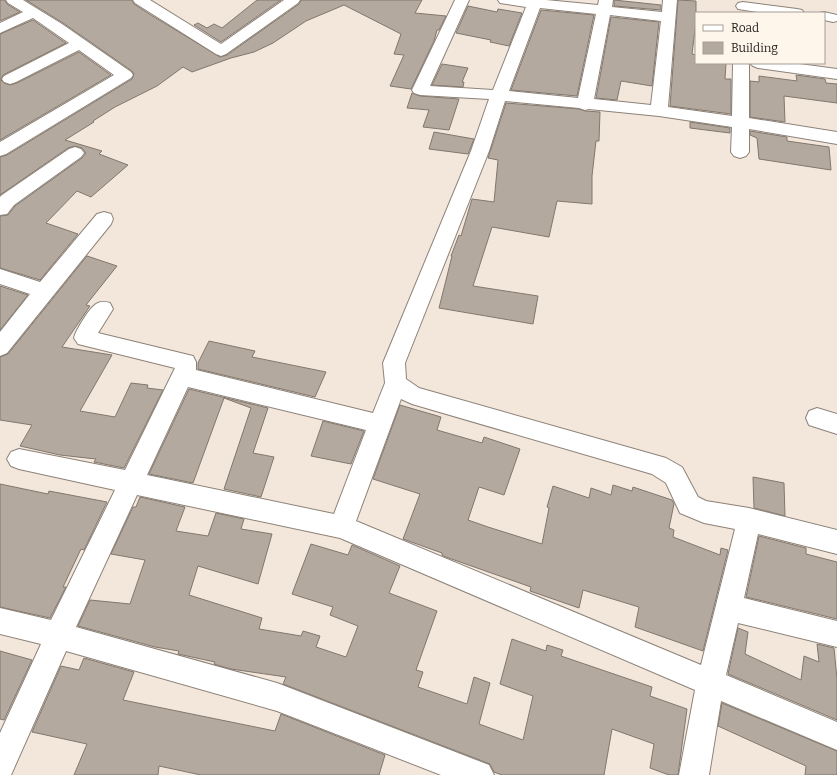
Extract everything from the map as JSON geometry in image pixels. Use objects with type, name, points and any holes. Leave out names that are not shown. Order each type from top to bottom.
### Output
[{"type":"street","points":[[0,150],[125,75],[80,43],[13,0]]},
{"type":"street","points":[[140,0],[221,51],[293,0]]},
{"type":"street","points":[[462,0],[420,90],[499,95],[585,105],[659,111],[741,122],[837,138]]},
{"type":"street","points":[[505,0],[605,5],[668,17]]},
{"type":"street","points":[[659,111],[670,0]]},
{"type":"street","points":[[341,527],[396,383],[394,363],[480,151],[499,95],[535,2]]},
{"type":"street","points":[[585,105],[605,5]]},
{"type":"street","points":[[743,6],[789,12]]},
{"type":"street","points":[[0,29],[32,13]]},
{"type":"street","points":[[10,80],[80,43]]},
{"type":"street","points":[[740,152],[742,64]]},
{"type":"street","points":[[765,64],[837,74]]},
{"type":"street","points":[[0,209],[8,200],[75,153]]},
{"type":"street","points":[[0,347],[104,219]]},
{"type":"street","points":[[0,276],[44,291]]},
{"type":"street","points":[[0,765],[52,653],[58,635],[130,482],[186,368],[185,362],[85,338],[86,333],[104,309]]},
{"type":"street","points":[[182,376],[380,424]]},
{"type":"street","points":[[396,383],[412,395],[658,465],[674,476],[689,505],[704,512],[748,520],[837,542]]},
{"type":"street","points":[[19,459],[341,527],[837,736]]},
{"type":"street","points":[[694,775],[710,682],[729,608],[748,520]]},
{"type":"street","points":[[729,608],[837,634]]},
{"type":"street","points":[[0,621],[58,635],[277,697],[479,775]]},
{"type":"building","points":[[0,0],[5,0],[7,4],[20,12],[0,21]]},
{"type":"building","points":[[26,0],[132,0],[134,4],[220,57],[227,55],[299,4],[301,0],[422,0],[415,13],[446,16],[439,30],[437,30],[434,41],[411,89],[390,86],[404,55],[394,54],[401,34],[344,5],[306,21],[273,43],[254,52],[231,58],[192,72],[183,67],[157,86],[115,107],[93,121],[94,122],[65,140],[102,151],[99,154],[128,165],[91,197],[77,191],[46,223],[78,234],[40,280],[0,268],[0,216],[8,215],[15,206],[82,158],[86,153],[82,148],[75,146],[68,148],[0,195],[0,157],[7,155],[132,79],[134,74],[132,71],[63,23]]},
{"type":"building","points":[[257,0],[281,0],[221,42],[194,25],[198,23],[207,28],[214,24],[222,28]]},
{"type":"building","points":[[614,0],[661,5],[661,10],[614,6]]},
{"type":"building","points":[[678,0],[696,1],[692,54],[695,55],[695,64],[726,64],[725,79],[731,79],[731,114],[670,106]]},
{"type":"building","points":[[468,6],[497,12],[498,9],[522,13],[509,46],[490,42],[491,40],[456,33]]},
{"type":"building","points":[[541,10],[594,15],[577,96],[511,90]]},
{"type":"building","points":[[611,17],[659,22],[652,86],[621,81],[617,100],[596,98]]},
{"type":"building","points":[[33,20],[66,43],[3,75],[1,80],[4,83],[10,85],[17,83],[79,52],[111,75],[0,140],[0,34]]},
{"type":"building","points":[[442,64],[468,68],[462,82],[464,82],[463,87],[432,85]]},
{"type":"building","points":[[796,75],[825,79],[826,83],[837,84],[837,103],[784,96],[785,122],[750,117],[750,81],[759,82],[759,76],[797,81]]},
{"type":"building","points":[[412,93],[420,96],[459,99],[449,130],[423,127],[429,110],[407,108]]},
{"type":"building","points":[[506,103],[600,112],[599,141],[596,141],[592,176],[592,204],[557,201],[549,237],[492,227],[473,286],[538,296],[533,324],[439,308],[451,256],[459,235],[461,236],[472,199],[494,202],[498,160],[488,158]]},
{"type":"building","points":[[690,122],[730,128],[730,133],[690,128]]},
{"type":"building","points":[[750,131],[787,137],[787,141],[829,147],[831,170],[759,159],[757,138],[750,135]]},
{"type":"building","points":[[434,132],[474,139],[468,154],[429,149]]},
{"type":"building","points":[[87,256],[117,266],[86,305],[90,306],[62,347],[112,355],[80,411],[115,417],[131,383],[148,385],[147,388],[163,390],[124,468],[94,462],[96,459],[60,455],[20,446],[32,425],[0,420],[0,357],[8,354]]},
{"type":"building","points":[[0,286],[28,295],[0,330]]},
{"type":"building","points":[[209,341],[255,351],[252,357],[326,372],[315,397],[198,369],[198,363]]},
{"type":"building","points":[[189,389],[268,408],[253,453],[274,457],[261,497],[224,489],[251,408],[224,398],[193,483],[149,474]]},
{"type":"building","points":[[400,405],[441,417],[437,430],[482,443],[484,437],[520,449],[504,495],[479,487],[468,520],[488,527],[542,544],[549,508],[547,507],[553,486],[589,498],[591,488],[611,495],[613,485],[632,491],[633,487],[672,500],[674,504],[669,528],[674,530],[673,537],[720,555],[721,548],[728,550],[703,651],[635,627],[639,607],[583,590],[579,608],[530,591],[531,587],[443,556],[442,553],[403,539],[420,494],[373,479]]},
{"type":"building","points":[[323,421],[364,431],[351,464],[311,456]]},
{"type":"building","points":[[753,477],[784,483],[785,516],[754,508]]},
{"type":"building","points":[[0,484],[48,494],[49,491],[107,502],[84,550],[81,549],[63,587],[66,587],[50,618],[0,607]]},
{"type":"building","points":[[140,497],[185,507],[176,531],[208,536],[216,513],[244,519],[241,529],[272,534],[258,584],[198,566],[189,595],[262,618],[259,629],[301,636],[303,631],[320,636],[316,647],[346,657],[358,626],[330,615],[333,607],[292,594],[311,544],[348,555],[352,545],[400,566],[389,593],[437,611],[416,670],[423,672],[418,687],[467,704],[474,677],[490,683],[479,724],[523,740],[533,696],[500,684],[512,639],[546,651],[547,645],[563,650],[561,656],[652,687],[650,696],[687,709],[678,775],[669,775],[650,768],[654,744],[612,729],[604,775],[502,775],[494,772],[490,764],[283,684],[286,677],[231,669],[214,664],[215,662],[178,654],[179,651],[155,647],[78,626],[90,600],[130,604],[145,560],[111,554],[133,507],[136,507]]},
{"type":"building","points":[[759,536],[806,548],[806,554],[837,562],[837,619],[746,597]]},
{"type":"building","points":[[738,628],[748,632],[745,654],[801,680],[804,656],[819,662],[817,644],[834,648],[837,679],[837,720],[728,674]]},
{"type":"building","points":[[0,651],[32,660],[4,720],[0,719]]},
{"type":"building","points":[[84,658],[134,672],[123,700],[275,731],[281,714],[385,755],[379,775],[201,775],[159,766],[158,775],[74,775],[87,744],[32,732],[61,666],[79,670]]},
{"type":"building","points":[[722,703],[837,751],[837,775],[805,775],[806,766],[718,726]]}]
